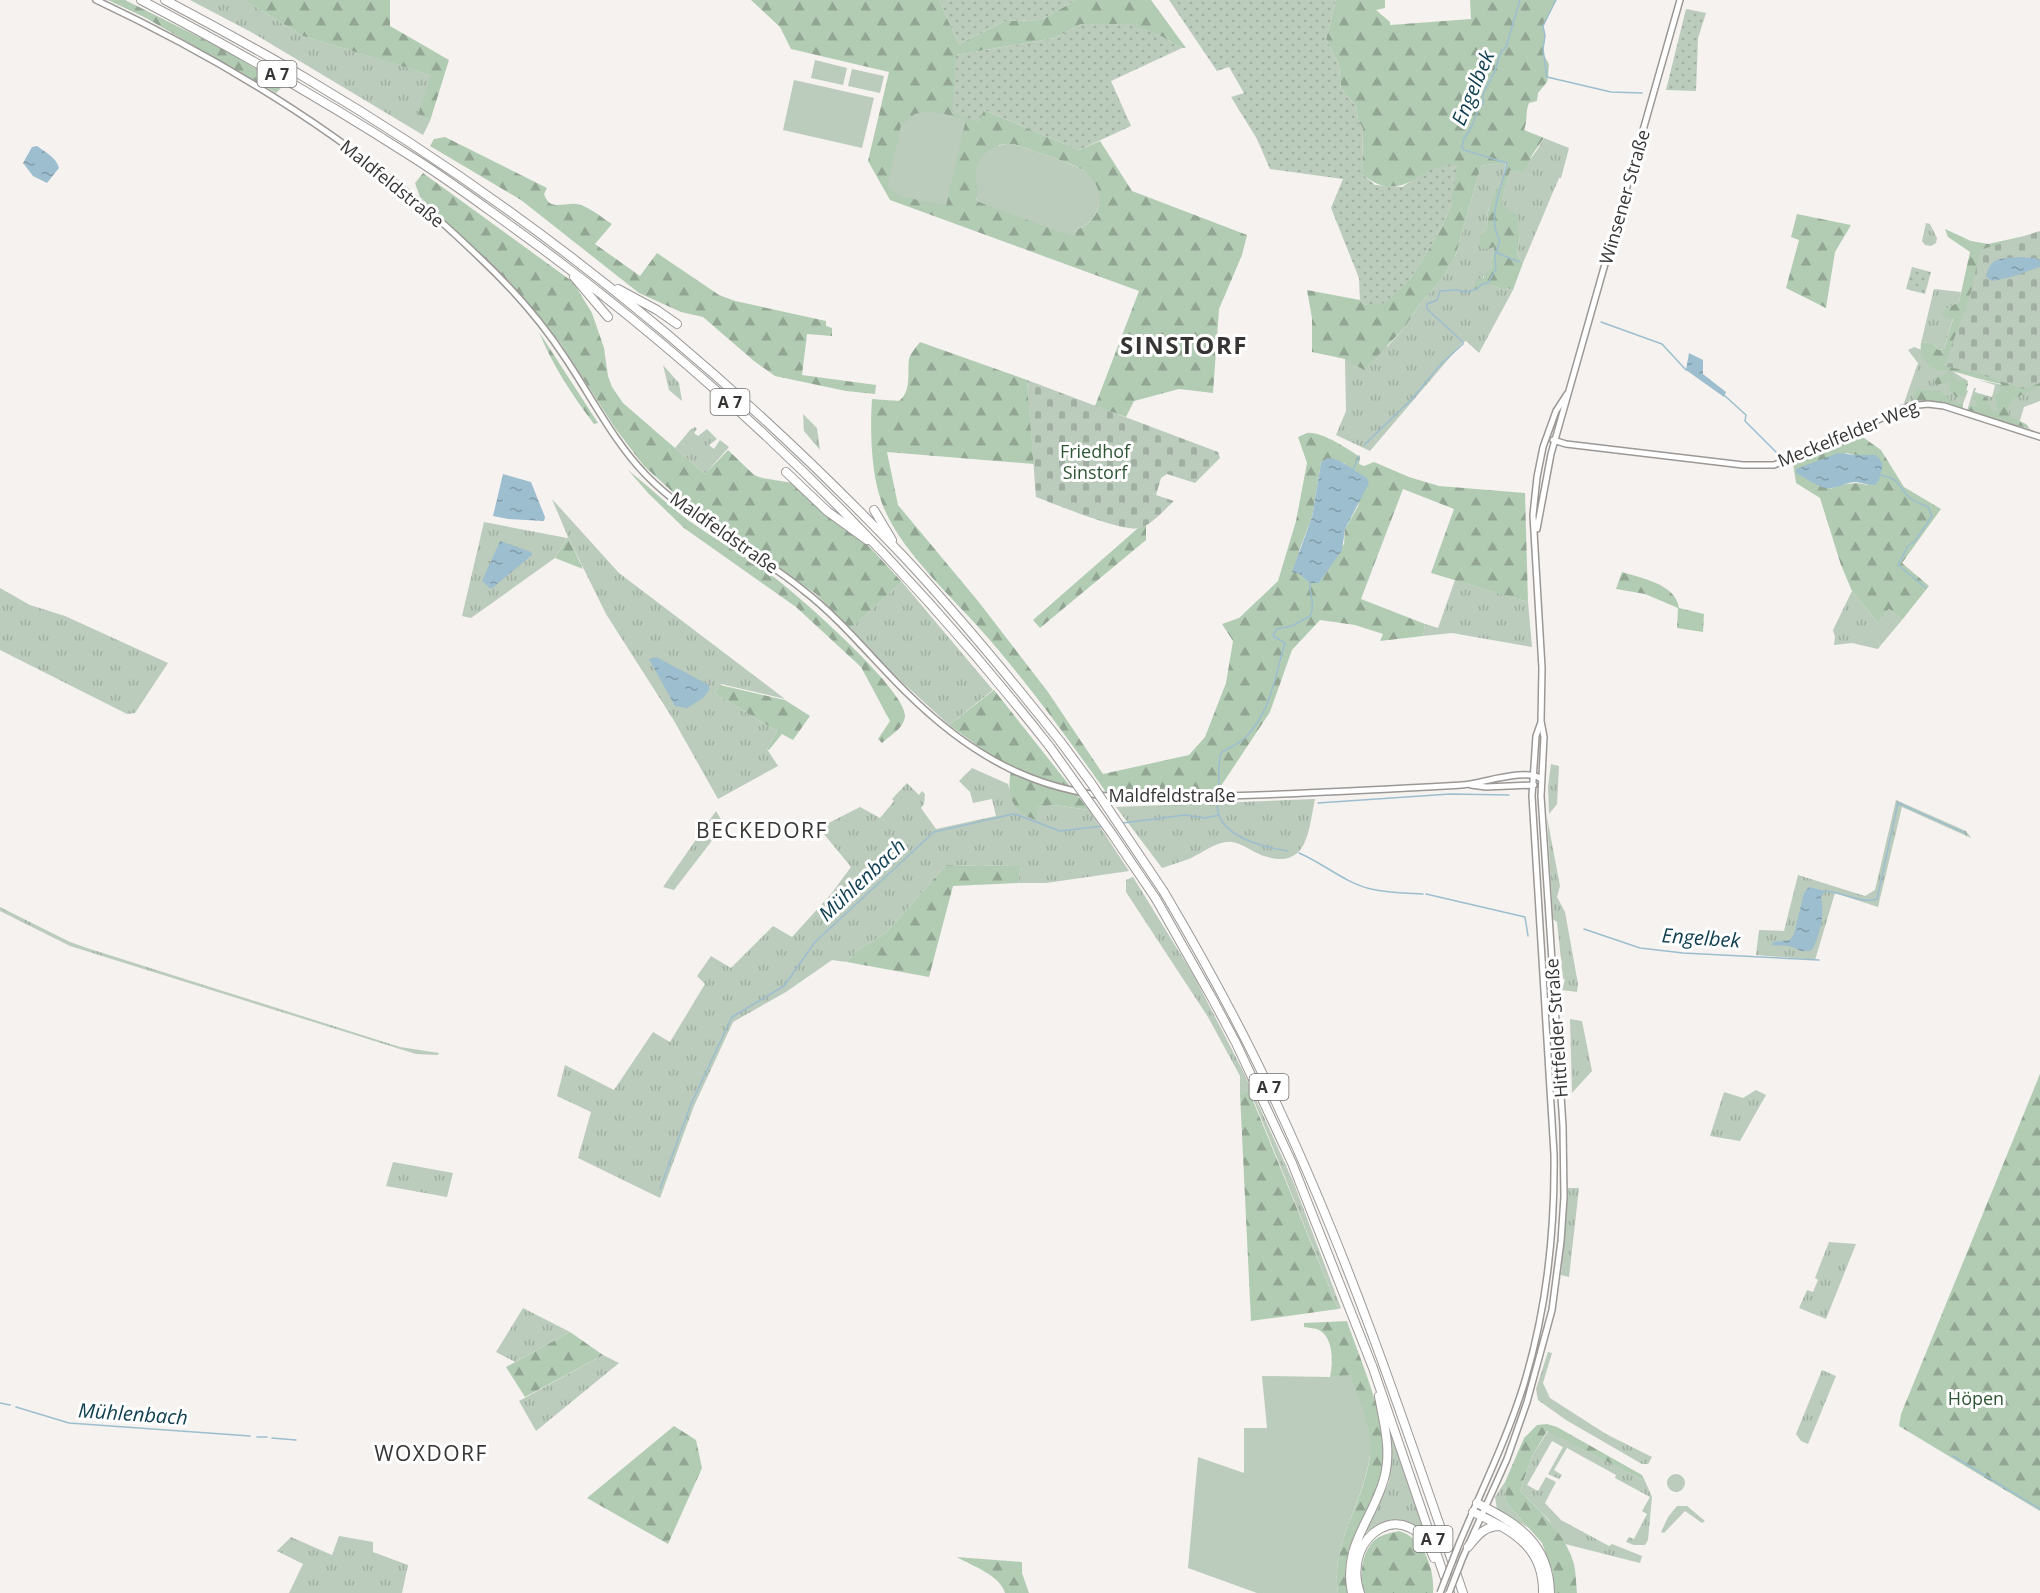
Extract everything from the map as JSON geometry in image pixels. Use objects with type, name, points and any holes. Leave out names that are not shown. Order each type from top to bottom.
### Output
[{"type":"highway","name":"A 7","points":[[141,0],[262,66],[410,155],[561,262],[638,323],[720,393],[796,463],[887,555],[983,663],[1050,747],[1100,816],[1156,899],[1212,998],[1269,1112],[1312,1212],[1373,1368],[1449,1593]]},
{"type":"highway","name":"A 7","points":[[165,0],[310,80],[414,145],[497,202],[596,276],[695,357],[809,461],[905,559],[986,650],[1091,783],[1164,892],[1221,992],[1302,1159],[1370,1328],[1463,1593]]},
{"type":"highway","points":[[561,262],[608,317]]},
{"type":"highway","points":[[596,276],[657,310],[677,324]]},
{"type":"highway","points":[[786,472],[827,511],[887,555]]},
{"type":"highway","points":[[874,510],[905,559]]},
{"type":"highway","points":[[1352,1593],[1350,1563],[1353,1548],[1377,1499],[1385,1478],[1388,1459],[1388,1442],[1373,1368]]},
{"type":"highway","points":[[1477,1503],[1515,1525],[1531,1539],[1547,1567],[1550,1593]]},
{"type":"highway","points":[[1473,1512],[1504,1526],[1520,1537],[1539,1567],[1543,1593]]},
{"type":"highway","points":[[1360,1593],[1356,1575],[1357,1564],[1365,1541],[1380,1528],[1397,1525],[1412,1528],[1428,1544],[1449,1593]]},
{"type":"highway","points":[[1468,1547],[1488,1527],[1504,1526]]},
{"type":"main road","name":"Maldfeldstraße","points":[[96,0],[232,72],[295,111],[405,190],[481,259],[519,298],[564,356],[616,438],[646,475],[687,510],[802,589],[916,702],[959,739],[1007,769],[1039,782],[1068,790],[1113,798],[1220,796],[1467,784],[1532,775]]},
{"type":"main road","name":"Winsener Straße","points":[[1536,533],[1545,481],[1567,394],[1575,373],[1680,0]]},
{"type":"main road","name":"Winsener Straße","points":[[1541,779],[1544,737],[1541,721],[1542,668],[1536,533],[1533,515],[1535,492],[1546,437],[1556,411],[1567,394]]},
{"type":"main road","name":"Meckelfelder Weg","points":[[1546,437],[1566,444],[1732,463],[1774,465],[1906,408],[1924,404],[1944,406],[2040,437]]},
{"type":"main road","name":"Winsener Straße","points":[[1532,785],[1536,736],[1541,721]]},
{"type":"main road","points":[[1532,775],[1541,779],[1537,785],[1532,785]]},
{"type":"main road","name":"Hittfelder Straße","points":[[1449,1593],[1507,1459],[1527,1402],[1548,1326],[1557,1277],[1564,1197],[1563,1126],[1541,779]]},
{"type":"main road","name":"Maldfeldstraße","points":[[1467,784],[1486,787],[1532,785]]},
{"type":"main road","name":"Hittfelder Straße","points":[[1440,1593],[1497,1457],[1524,1384],[1539,1327],[1548,1277],[1555,1190],[1554,1154],[1532,785]]},
{"type":"green space","points":[[108,0],[125,0],[219,47],[284,85],[276,93],[146,18]]},
{"type":"green space","points":[[190,0],[244,0],[303,36],[432,75],[418,114],[430,121],[423,135],[251,32]]},
{"type":"green space","points":[[244,0],[390,0],[390,26],[449,60],[430,121],[418,114],[431,75],[303,36]]},
{"type":"green space","points":[[751,0],[939,0],[959,44],[1005,21],[1041,20],[1076,0],[1151,0],[1186,48],[1157,34],[1081,24],[1055,38],[956,55],[984,110],[1079,150],[1100,141],[1132,191],[1247,235],[1242,255],[1219,309],[1213,393],[1179,389],[1134,401],[1126,417],[1095,406],[1139,291],[890,200],[868,161],[889,72],[791,49],[780,27]],"holes":[[[1014,144],[1079,168],[1094,183],[1099,198],[1097,212],[1090,222],[1076,230],[1074,236],[976,200],[999,145]]]},
{"type":"green space","points":[[939,0],[1076,0],[1041,20],[1005,21],[959,44]]},
{"type":"green space","points":[[1169,0],[1336,0],[1326,39],[1339,65],[1341,89],[1356,106],[1358,120],[1363,129],[1362,174],[1375,185],[1402,187],[1430,170],[1458,164],[1450,209],[1437,236],[1410,279],[1385,303],[1366,305],[1360,300],[1359,278],[1331,208],[1343,179],[1270,169],[1257,139],[1231,97],[1244,93],[1229,67],[1217,71]]},
{"type":"green space","points":[[1336,0],[1385,0],[1385,8],[1376,10],[1390,22],[1390,25],[1471,19],[1470,0],[1556,0],[1543,26],[1545,36],[1543,54],[1549,64],[1547,82],[1538,93],[1537,101],[1529,103],[1524,130],[1544,138],[1524,172],[1510,170],[1501,204],[1519,217],[1517,227],[1520,235],[1517,255],[1523,263],[1513,290],[1481,285],[1473,291],[1476,279],[1484,278],[1484,274],[1491,269],[1494,247],[1481,248],[1479,237],[1487,228],[1488,211],[1497,189],[1501,188],[1506,162],[1481,166],[1455,257],[1441,280],[1419,305],[1405,327],[1364,370],[1345,359],[1312,352],[1312,318],[1307,290],[1360,300],[1366,305],[1410,279],[1437,236],[1450,209],[1452,189],[1447,165],[1395,186],[1385,186],[1374,182],[1362,174],[1363,129],[1358,120],[1356,106],[1341,89],[1339,65],[1326,39]]},
{"type":"green space","points":[[1686,9],[1706,13],[1698,38],[1696,91],[1666,90]]},
{"type":"green space","points":[[1081,24],[1131,24],[1157,34],[1182,48],[1111,81],[1131,126],[1079,150],[984,110],[979,122],[952,113],[956,55],[1055,38]]},
{"type":"green space","points":[[815,60],[847,68],[843,85],[811,78]]},
{"type":"green space","points":[[852,69],[884,76],[880,93],[848,86]]},
{"type":"green space","points":[[794,80],[874,98],[862,148],[783,130]]},
{"type":"green space","points":[[931,111],[966,119],[946,206],[899,196],[887,187],[901,125],[915,114]]},
{"type":"green space","points":[[445,137],[547,188],[544,194],[553,205],[582,205],[612,224],[595,244],[640,276],[657,253],[719,295],[735,301],[826,321],[826,326],[832,328],[832,336],[807,334],[802,375],[876,385],[875,394],[846,391],[775,376],[703,317],[681,312],[639,293],[521,200],[430,146],[434,139]]},
{"type":"green space","points":[[1544,138],[1569,148],[1561,178],[1559,178],[1523,263],[1517,255],[1520,235],[1501,204],[1510,169],[1518,172],[1529,161]]},
{"type":"green space","points":[[1014,144],[1064,162],[1082,170],[1093,180],[1099,195],[1098,208],[1091,220],[1076,230],[1074,237],[976,201],[978,191],[976,170],[981,158],[989,150]]},
{"type":"green space","points":[[1506,162],[1501,189],[1488,210],[1487,228],[1479,237],[1494,246],[1491,270],[1484,274],[1481,285],[1513,290],[1479,353],[1466,341],[1463,342],[1370,451],[1336,435],[1346,411],[1345,359],[1388,346],[1405,327],[1419,305],[1441,280],[1455,257],[1481,166]]},
{"type":"green space","points":[[423,173],[573,282],[592,313],[604,348],[608,376],[612,387],[623,403],[705,474],[728,450],[754,475],[793,483],[866,543],[902,582],[850,629],[816,594],[688,506],[644,466],[615,428],[561,344],[534,310],[420,197],[415,183]]},
{"type":"green space","points":[[1797,214],[1851,225],[1835,252],[1826,308],[1786,288],[1799,240],[1791,237]]},
{"type":"green space","points":[[1926,223],[1930,224],[1937,238],[1936,243],[1931,246],[1925,245],[1922,241]]},
{"type":"green space","points":[[1945,229],[1971,241],[1988,244],[2034,234],[2040,386],[2013,399],[2008,407],[2009,416],[2026,424],[2030,429],[1968,411],[1969,406],[1976,406],[1977,402],[1971,398],[1976,394],[1986,397],[1992,411],[1999,412],[1994,395],[2002,390],[1999,386],[2002,384],[1951,371],[1936,370],[1929,366],[1922,355],[1921,343],[1932,342],[1938,350],[1944,349],[1953,319],[1942,315],[1942,311],[1959,302],[1970,252],[1948,237]]},
{"type":"green space","points":[[2040,231],[2040,383],[2024,389],[1976,373],[1944,366],[1971,292],[1980,250]]},
{"type":"green space","points":[[1912,267],[1931,272],[1925,294],[1906,289]]},
{"type":"green space","points":[[1934,289],[1961,292],[1959,302],[1946,309],[1953,318],[1944,349],[1938,350],[1932,342],[1921,343]]},
{"type":"green space","points":[[539,332],[598,423],[594,424],[571,391],[550,357]]},
{"type":"green space","points":[[920,342],[1027,380],[1034,464],[887,452],[898,505],[978,601],[1048,692],[1103,774],[1189,755],[1205,737],[1226,683],[1233,641],[1222,624],[1239,618],[1278,581],[1296,521],[1307,463],[1298,437],[1306,433],[1320,435],[1342,445],[1360,457],[1359,464],[1364,466],[1374,462],[1409,477],[1439,486],[1525,493],[1528,602],[1431,573],[1454,509],[1403,489],[1361,599],[1425,624],[1423,636],[1380,641],[1383,634],[1355,625],[1320,620],[1292,650],[1270,712],[1217,792],[1108,795],[1020,676],[911,552],[886,513],[874,471],[871,434],[872,399],[899,401],[903,397],[908,382],[909,359]],"holes":[[[1321,463],[1344,463],[1352,471],[1366,477],[1358,506],[1345,529],[1344,544],[1319,583],[1311,583],[1299,574],[1299,551],[1312,517]]]},
{"type":"green space","points":[[1914,347],[1968,381],[1965,390],[1968,391],[1961,409],[1938,403],[1904,403],[1918,363],[1908,350]]},
{"type":"green space","points":[[663,365],[679,383],[682,401],[669,390]]},
{"type":"green space","points":[[1949,372],[1959,382],[1964,379],[1968,384],[1965,396],[1956,397],[1950,390],[1951,381],[1936,385],[1933,379]]},
{"type":"green space","name":"Friedhof Sinstorf","points":[[1027,380],[1218,452],[1220,458],[1195,483],[1167,474],[1161,478],[1156,495],[1174,501],[1154,520],[1140,528],[1105,522],[1036,497]]},
{"type":"green space","points":[[1978,380],[2024,389],[2040,383],[2040,401],[2024,407],[2018,427],[1967,411],[1974,388],[1976,388],[1975,392],[1992,397],[1995,385]]},
{"type":"green space","points":[[1917,389],[1938,390],[1953,402],[1963,404],[1963,411],[1932,407],[1926,401],[1916,400],[1913,395]]},
{"type":"green space","points":[[803,414],[817,428],[820,450],[804,431]]},
{"type":"green space","points":[[695,427],[697,429],[694,433],[698,436],[707,429],[717,439],[709,445],[714,449],[720,440],[729,447],[705,474],[675,448]]},
{"type":"green space","points":[[1857,433],[1881,450],[1904,487],[1941,509],[1902,563],[1929,586],[1902,620],[1889,609],[1878,623],[1852,591],[1841,565],[1820,498],[1796,483],[1793,463]],"holes":[[[1846,453],[1876,455],[1867,485],[1858,483],[1830,489]]]},
{"type":"green space","points":[[628,470],[688,520],[775,578],[849,644],[889,686],[901,704],[905,716],[897,731],[882,743],[878,739],[890,721],[861,667],[796,607],[684,528]]},
{"type":"green space","points":[[552,499],[619,573],[785,699],[721,684],[714,693],[777,731],[767,749],[778,766],[718,799],[673,719],[606,614]]},
{"type":"green space","points":[[484,522],[567,538],[555,558],[471,618],[462,616]]},
{"type":"green space","points":[[1146,525],[1146,540],[1040,628],[1033,620],[1137,529]]},
{"type":"green space","points":[[568,537],[583,569],[555,558]]},
{"type":"green space","points":[[1622,572],[1665,588],[1672,593],[1679,608],[1704,614],[1703,632],[1677,628],[1678,608],[1645,594],[1616,589]]},
{"type":"green space","points":[[1455,580],[1528,602],[1532,647],[1452,633],[1423,636],[1425,624],[1438,628]]},
{"type":"green space","points":[[902,582],[993,690],[949,725],[903,683],[850,629]]},
{"type":"green space","points":[[0,588],[30,605],[65,616],[168,663],[135,713],[127,714],[0,650]]},
{"type":"green space","points":[[1852,591],[1878,623],[1869,635],[1881,645],[1878,649],[1852,643],[1834,645],[1833,630]]},
{"type":"green space","points":[[1889,609],[1902,620],[1881,645],[1868,635]]},
{"type":"green space","points":[[720,685],[785,700],[810,716],[793,740],[782,734],[769,750],[767,749],[777,731],[714,693]]},
{"type":"green space","points":[[994,690],[1089,810],[1054,805],[1038,807],[1036,820],[1027,816],[1015,806],[1012,799],[1009,784],[1012,766],[993,757],[949,725]]},
{"type":"green space","points":[[1551,764],[1559,766],[1557,804],[1549,814],[1548,787]]},
{"type":"green space","points":[[972,768],[1008,784],[1013,802],[1037,807],[1054,805],[1089,810],[1129,871],[1046,883],[1018,883],[1021,866],[946,865],[886,933],[855,952],[847,962],[832,960],[786,992],[733,1022],[694,1106],[660,1198],[578,1158],[591,1112],[557,1096],[565,1065],[614,1090],[653,1032],[670,1042],[705,984],[697,976],[711,956],[731,968],[773,926],[792,937],[831,894],[851,867],[819,828],[860,807],[880,818],[894,801],[892,799],[907,783],[919,795],[922,791],[925,794],[921,808],[936,829],[996,816],[992,799],[973,803],[970,792],[959,781]]},
{"type":"green space","points":[[1315,799],[1303,846],[1288,858],[1277,859],[1261,855],[1239,844],[1227,842],[1162,868],[1116,807]]},
{"type":"green space","points":[[1896,800],[1966,831],[1971,838],[1902,807],[1878,907],[1835,893],[1815,960],[1756,955],[1759,930],[1784,931],[1798,875],[1865,896],[1875,890]]},
{"type":"green space","points":[[716,811],[726,828],[714,838],[674,890],[663,887]]},
{"type":"green space","points":[[1547,817],[1560,886],[1557,897],[1565,912],[1578,984],[1577,992],[1562,990],[1565,980],[1557,922],[1553,919]]},
{"type":"green space","points":[[946,865],[1021,866],[1018,883],[953,886],[929,977],[847,962],[855,952],[886,933]]},
{"type":"green space","points":[[1133,877],[1194,976],[1244,1073],[1293,1181],[1341,1308],[1338,1309],[1250,1091],[1240,1094],[1240,1076],[1208,1017],[1126,892],[1126,880]]},
{"type":"green space","points":[[0,907],[70,942],[87,948],[400,1047],[439,1053],[438,1055],[416,1054],[70,946],[0,911]]},
{"type":"green space","points":[[1570,1019],[1582,1021],[1592,1071],[1572,1093]]},
{"type":"green space","name":"Höpen","points":[[2040,1074],[2040,1511],[1899,1426],[1901,1414]]},
{"type":"green space","points":[[1756,1090],[1766,1095],[1740,1141],[1710,1136],[1724,1092],[1743,1098]]},
{"type":"green space","points":[[1249,1091],[1338,1309],[1251,1321],[1240,1094]]},
{"type":"green space","points":[[393,1162],[453,1173],[447,1197],[386,1186]]},
{"type":"green space","points":[[1568,1188],[1579,1188],[1569,1277],[1561,1275]]},
{"type":"green space","points":[[1829,1242],[1856,1244],[1826,1319],[1799,1308],[1807,1290],[1813,1292],[1818,1280],[1815,1278]]},
{"type":"green space","points":[[523,1308],[570,1332],[515,1362],[496,1352]]},
{"type":"green space","points":[[1347,1321],[1376,1405],[1381,1423],[1384,1454],[1379,1485],[1349,1551],[1346,1578],[1350,1593],[1338,1593],[1339,1557],[1367,1474],[1370,1449],[1350,1376],[1330,1377],[1332,1359],[1330,1345],[1324,1334],[1314,1328],[1304,1327],[1304,1323]]},
{"type":"green space","points":[[570,1332],[603,1355],[525,1397],[506,1367]]},
{"type":"green space","points":[[1548,1352],[1552,1353],[1543,1383],[1550,1398],[1606,1434],[1652,1457],[1648,1464],[1642,1464],[1566,1420],[1538,1400],[1536,1389]]},
{"type":"green space","points":[[603,1355],[619,1363],[536,1431],[519,1401]]},
{"type":"green space","points":[[1822,1370],[1836,1376],[1808,1444],[1801,1441],[1796,1434]]},
{"type":"green space","points":[[1350,1375],[1368,1424],[1370,1455],[1367,1473],[1343,1540],[1337,1575],[1338,1593],[1257,1593],[1188,1568],[1198,1457],[1244,1473],[1244,1428],[1267,1428],[1262,1376]]},
{"type":"green space","points":[[1547,1424],[1557,1427],[1642,1475],[1645,1481],[1547,1431],[1532,1456],[1520,1491],[1552,1524],[1565,1543],[1574,1564],[1577,1593],[1554,1593],[1553,1573],[1542,1543],[1506,1502],[1505,1482],[1524,1438],[1537,1425]]},
{"type":"green space","points":[[674,1426],[696,1440],[702,1468],[668,1544],[587,1498]]},
{"type":"green space","points":[[1389,1429],[1427,1538],[1411,1526],[1397,1520],[1382,1523],[1364,1534],[1389,1482],[1392,1449]]},
{"type":"green space","points":[[1548,1431],[1645,1481],[1652,1497],[1648,1540],[1645,1545],[1626,1542],[1629,1537],[1634,1539],[1647,1514],[1642,1511],[1650,1497],[1567,1448],[1554,1470],[1562,1475],[1559,1479],[1548,1474],[1563,1447],[1552,1441],[1527,1485],[1538,1491],[1546,1477],[1556,1482],[1545,1503],[1561,1520],[1609,1546],[1612,1544],[1642,1556],[1640,1563],[1565,1544],[1548,1519],[1520,1491],[1532,1456]]},
{"type":"green space","points":[[1676,1474],[1682,1477],[1685,1483],[1682,1489],[1676,1492],[1670,1489],[1667,1483],[1670,1477]]},
{"type":"green space","points":[[1505,1482],[1506,1502],[1529,1528],[1497,1510],[1495,1497]]},
{"type":"green space","points":[[1677,1506],[1687,1506],[1705,1521],[1702,1523],[1685,1511],[1664,1533],[1661,1532],[1668,1517]]},
{"type":"green space","points":[[1399,1531],[1415,1540],[1426,1556],[1432,1574],[1433,1593],[1365,1593],[1362,1572],[1367,1550],[1379,1537]]},
{"type":"green space","points":[[339,1536],[373,1542],[373,1552],[408,1565],[402,1593],[289,1593],[303,1564],[277,1551],[291,1537],[332,1555]]},
{"type":"green space","points":[[957,1557],[1022,1562],[1022,1573],[1029,1593],[1005,1593],[992,1576]]},
{"type":"water","points":[[37,146],[58,164],[59,168],[47,183],[33,176],[23,163],[32,147]]},
{"type":"water","points":[[2020,257],[2040,260],[2040,267],[1992,281],[1986,277],[1991,265],[1997,260]]},
{"type":"water","points":[[1689,353],[1703,360],[1703,374],[1726,392],[1724,397],[1686,370]]},
{"type":"water","points":[[1838,453],[1876,455],[1883,464],[1879,480],[1875,485],[1856,482],[1827,488],[1796,473],[1796,469]]},
{"type":"water","points":[[1327,458],[1347,465],[1366,477],[1369,483],[1345,529],[1342,550],[1319,583],[1310,583],[1299,574],[1292,572],[1312,517],[1321,463]]},
{"type":"water","points":[[503,474],[531,482],[545,517],[544,521],[493,516]]},
{"type":"water","points":[[500,541],[531,552],[532,555],[491,589],[482,581]]},
{"type":"water","points":[[656,657],[709,685],[709,690],[703,698],[687,708],[675,706],[649,659]]},
{"type":"water","points":[[1809,887],[1825,891],[1821,897],[1821,924],[1812,950],[1801,951],[1788,946],[1772,945],[1773,942],[1790,940],[1794,934],[1804,893]]},
{"type":"waterway","name":"Engelbek","points":[[1364,445],[1411,400],[1442,363],[1463,344],[1427,309],[1427,304],[1437,300],[1440,291],[1466,292],[1477,289],[1482,284],[1488,283],[1496,269],[1495,255],[1500,241],[1494,222],[1496,202],[1507,163],[1464,150],[1462,147],[1464,138],[1483,104],[1483,94],[1494,73],[1501,52],[1506,47],[1520,0]]},
{"type":"waterway","points":[[1556,0],[1543,26],[1547,77],[1611,92],[1642,93]]},
{"type":"waterway","points":[[1495,252],[1519,262]]},
{"type":"waterway","points":[[1601,322],[1662,344],[1686,370]]},
{"type":"waterway","points":[[1724,395],[1746,415],[1745,421],[1781,457]]},
{"type":"waterway","name":"Engelbek","points":[[1352,472],[1359,456]]},
{"type":"waterway","points":[[1880,475],[1896,481],[1910,498],[1928,507],[1932,516],[1915,541],[1908,546],[1898,565],[1926,588]]},
{"type":"waterway","name":"Engelbek","points":[[1218,794],[1221,753],[1245,738],[1261,717],[1271,693],[1285,643],[1273,636],[1276,629],[1292,626],[1310,616],[1312,612],[1310,583]]},
{"type":"waterway","points":[[1318,803],[1450,794],[1509,795]]},
{"type":"waterway","name":"Engelbek","points":[[1218,799],[1218,811],[1222,822],[1230,830],[1253,842],[1288,851]]},
{"type":"waterway","name":"Engelbek","points":[[1825,891],[1858,899],[1877,899],[1898,803],[1965,833]]},
{"type":"waterway","name":"Mühlenbach","points":[[660,1189],[691,1104],[732,1017],[784,986],[815,942],[934,832],[1013,814],[1060,831],[1103,826]]},
{"type":"waterway","name":"Mühlenbach","points":[[1123,823],[1185,815],[1205,818],[1219,815]]},
{"type":"waterway","name":"Engelbek","points":[[1299,853],[1361,886],[1384,891],[1423,894]]},
{"type":"waterway","name":"Engelbek","points":[[1426,894],[1525,917],[1528,936]]},
{"type":"waterway","name":"Engelbek","points":[[1584,929],[1640,948],[1683,953],[1819,960]]},
{"type":"waterway","name":"Mühlenbach","points":[[0,1403],[10,1405]]},
{"type":"waterway","name":"Mühlenbach","points":[[16,1407],[69,1423],[250,1436]]},
{"type":"waterway","name":"Mühlenbach","points":[[257,1437],[267,1437]]},
{"type":"waterway","name":"Mühlenbach","points":[[272,1438],[296,1440]]},
{"type":"waterway","points":[[1953,1456],[2040,1509]]},
{"type":"district","name":"SINSTORF","points":[[1184,346]]},
{"type":"district","name":"BECKEDORF","points":[[762,831]]},
{"type":"district","name":"WOXDORF","points":[[431,1454]]}]
